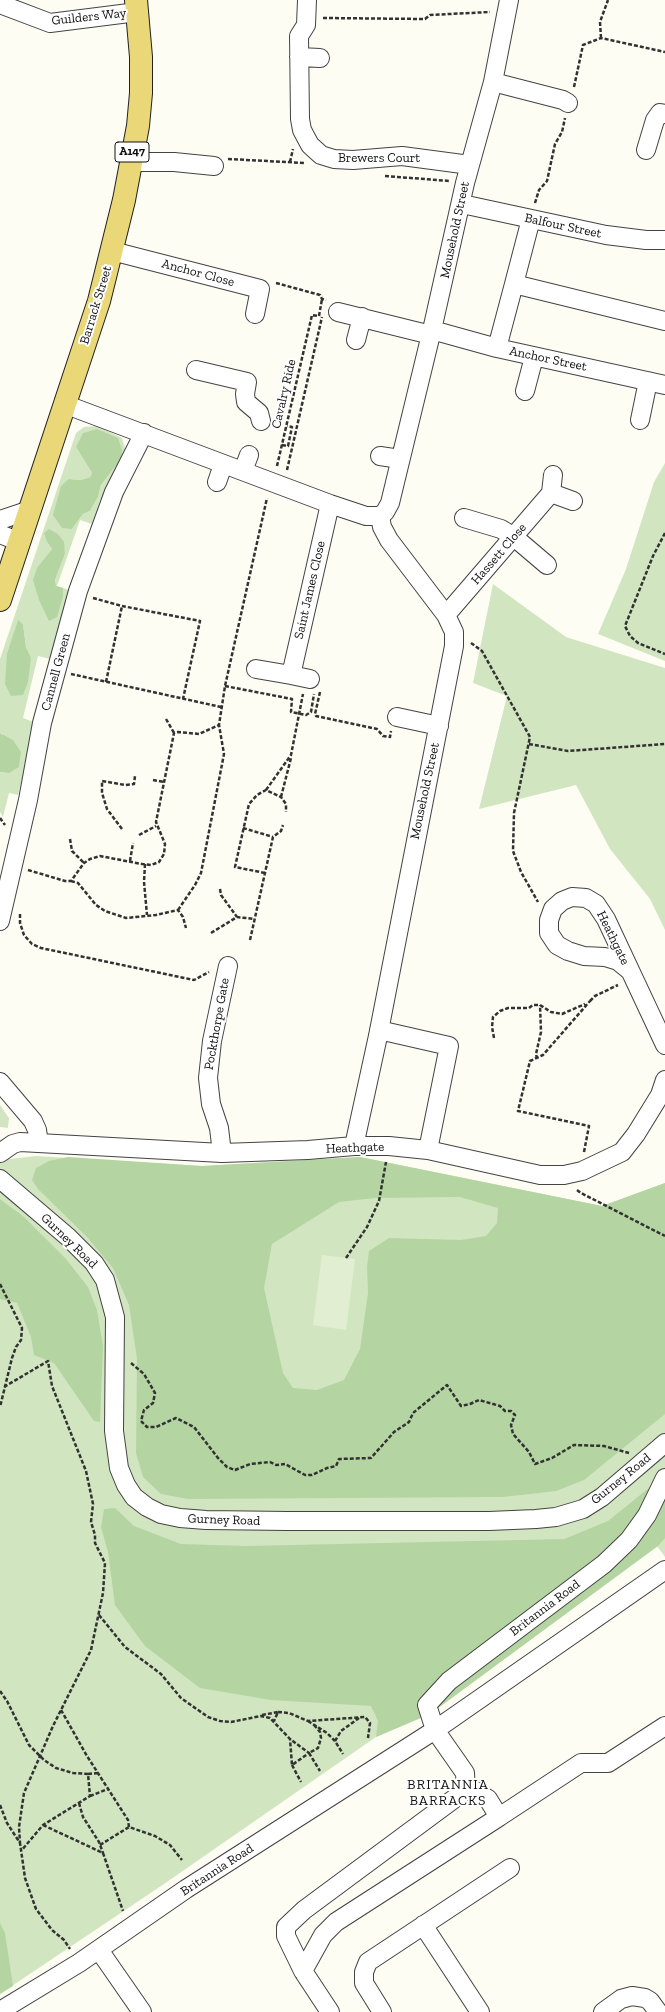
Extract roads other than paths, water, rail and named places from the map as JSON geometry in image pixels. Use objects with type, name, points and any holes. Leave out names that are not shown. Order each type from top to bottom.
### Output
[{"type":"main road","name":"Barrack Street","points":[[0,600],[10,538],[30,510],[99,301],[112,251],[138,126],[141,94],[141,57],[136,6]]},
{"type":"street","name":"Guilders Way","points":[[0,4],[18,6],[50,23],[136,6]]},
{"type":"street","name":"Mousehold Street","points":[[354,1146],[374,1034],[426,780],[439,726],[454,646],[454,632],[446,615],[389,540],[382,527],[380,516],[385,512],[390,503],[432,333],[462,204],[465,183],[493,82],[508,6]]},
{"type":"street","name":"Brewers Court","points":[[307,9],[306,25],[299,36],[300,118],[302,130],[310,146],[321,155],[334,159],[353,160],[402,156],[470,165]]},
{"type":"street","points":[[299,57],[320,58]]},
{"type":"street","points":[[493,82],[562,100],[568,103]]},
{"type":"street","points":[[646,150],[655,120],[660,113],[665,114]]},
{"type":"street","points":[[130,162],[220,163]]},
{"type":"street","name":"Balfour Street","points":[[462,204],[606,235],[646,240],[665,240]]},
{"type":"street","points":[[498,348],[531,220]]},
{"type":"street","name":"Anchor Close","points":[[112,251],[260,289],[254,314]]},
{"type":"street","points":[[514,284],[665,321]]},
{"type":"street","name":"Anchor Street","points":[[330,314],[362,318],[657,383]]},
{"type":"street","points":[[356,340],[362,318]]},
{"type":"street","points":[[525,391],[534,357]]},
{"type":"street","points":[[196,370],[248,382],[245,394],[246,402],[259,413],[261,421]]},
{"type":"street","points":[[640,420],[657,383]]},
{"type":"street","points":[[64,404],[144,433],[223,465],[246,463],[277,484],[330,504],[366,516],[380,516]]},
{"type":"street","name":"Cannell Green","points":[[2,913],[28,800],[42,723],[77,593],[114,492],[144,433]]},
{"type":"street","points":[[380,456],[400,459]]},
{"type":"street","points":[[217,482],[223,465]]},
{"type":"street","points":[[554,475],[551,493],[573,501]]},
{"type":"street","name":"Hassett Close","points":[[446,615],[551,493]]},
{"type":"street","name":"Saint James Close","points":[[256,669],[309,682],[330,504]]},
{"type":"street","points":[[0,520],[30,510]]},
{"type":"street","points":[[464,518],[491,525],[514,537],[547,565]]},
{"type":"street","points":[[398,717],[439,726]]},
{"type":"street","name":"Heathgate","points":[[631,974],[618,961],[605,957],[584,956],[568,951],[557,945],[549,933],[549,920],[553,909],[562,901],[572,897],[586,898],[596,904],[606,919],[665,1045]]},
{"type":"street","name":"Pockthorpe Gate","points":[[222,1153],[219,1128],[210,1104],[208,1078],[212,1041],[228,966]]},
{"type":"street","points":[[374,1034],[449,1046],[428,1150]]},
{"type":"street","name":"Heathgate","points":[[0,1153],[13,1144],[20,1142],[222,1153],[308,1150],[354,1146],[389,1146],[428,1150],[540,1175],[572,1174],[622,1152],[636,1134],[660,1095],[665,1080]]},
{"type":"street","points":[[0,1082],[33,1121],[37,1130],[38,1143]]},
{"type":"street","name":"Gurney Road","points":[[0,1179],[68,1237],[94,1263],[105,1280],[115,1317],[116,1357],[114,1431],[119,1468],[126,1485],[134,1497],[147,1507],[167,1516],[206,1520],[288,1521],[536,1519],[556,1517],[582,1509],[602,1497],[664,1447]]},
{"type":"street","name":"Britannia Road","points":[[435,1730],[427,1705],[449,1681],[604,1564],[629,1540],[647,1515],[665,1478]]},
{"type":"street","name":"Britannia Road","points":[[0,2011],[79,1963],[132,1928],[186,1889],[435,1730],[665,1570]]},
{"type":"street","points":[[303,1971],[323,1935],[336,1922],[581,1763],[608,1763],[665,1726]]},
{"type":"street","points":[[435,1730],[465,1773],[466,1790]]},
{"type":"street","points":[[330,2012],[303,1971],[286,1936],[286,1927],[304,1910],[466,1790],[472,1789],[488,1799],[499,1817]]},
{"type":"street","points":[[382,2012],[364,1983],[365,1967],[372,1958],[510,1868]]},
{"type":"street","points":[[422,1925],[480,2012]]},
{"type":"street","points":[[99,1950],[142,2012]]},
{"type":"street","points":[[603,2012],[626,1997],[639,1996],[650,2001],[658,2012]]},
{"type":"district","name":"BRITANNIA BARRACKS","points":[[448,1794]]}]
